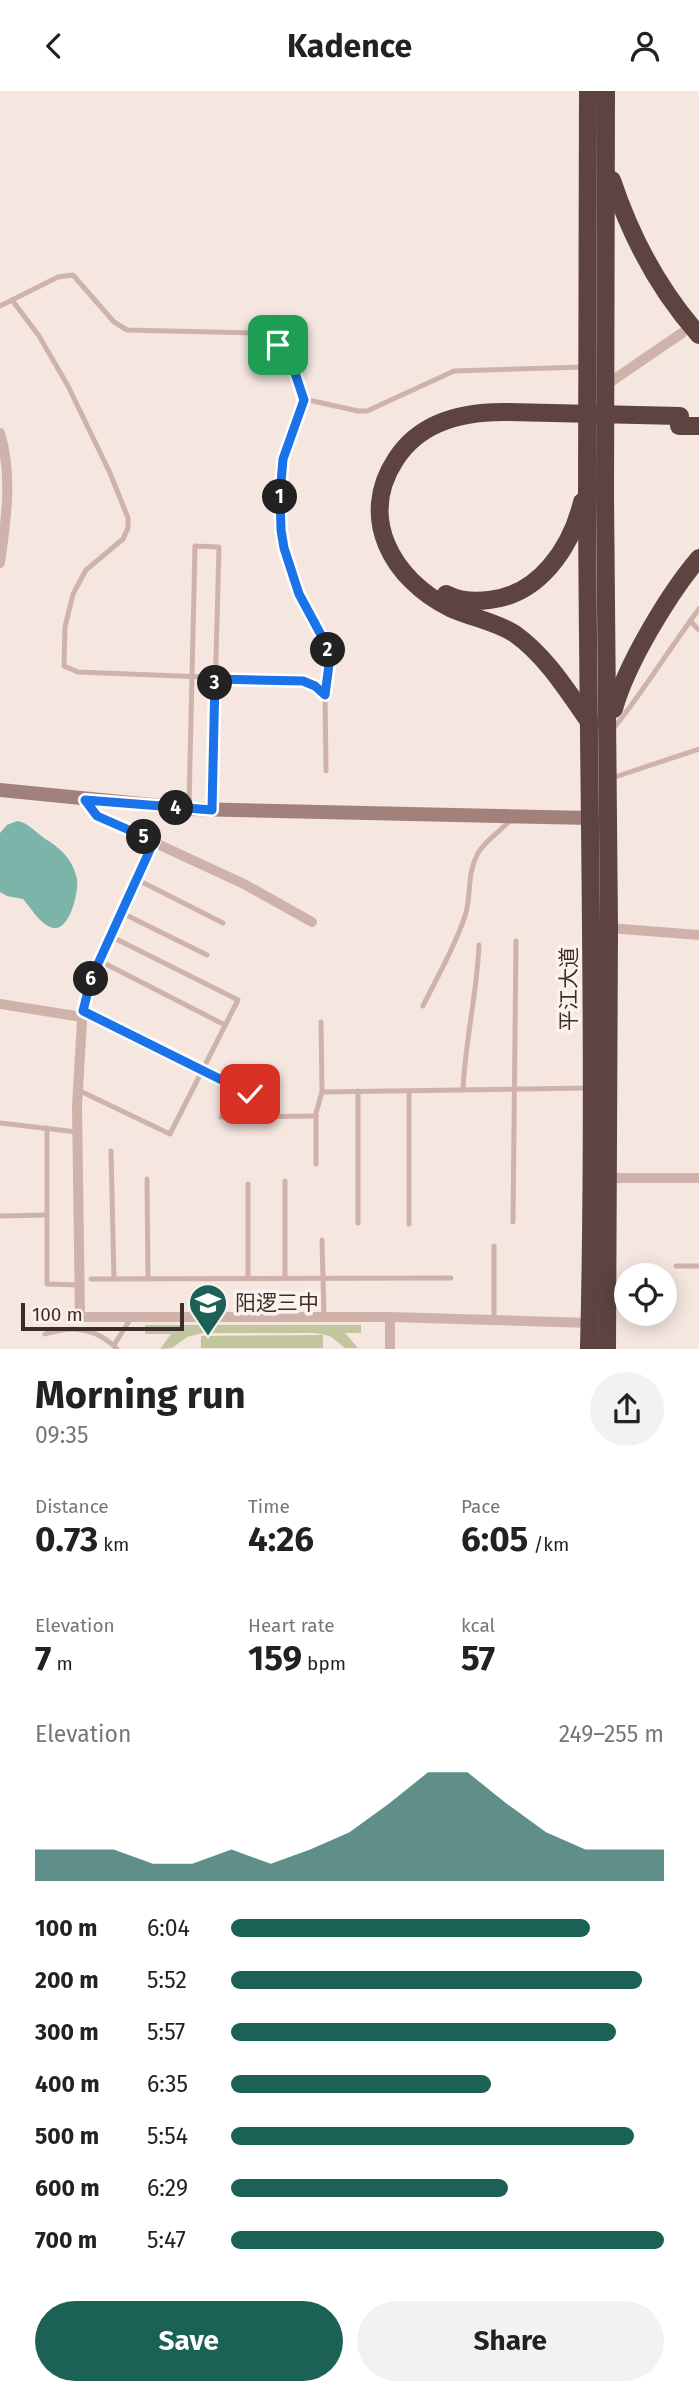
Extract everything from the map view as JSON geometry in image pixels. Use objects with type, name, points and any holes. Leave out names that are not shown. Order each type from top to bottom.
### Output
[{"type":"highway","points":[[588,91],[587,482],[598,631]]},
{"type":"highway","points":[[598,631],[606,384],[606,91]]},
{"type":"highway","points":[[606,162],[624,216],[690,334]]},
{"type":"highway","points":[[590,723],[558,677],[525,642],[504,628],[452,609],[423,591],[395,562],[382,533],[380,509],[384,484],[393,462],[414,437],[452,418],[478,412],[509,417],[680,421],[699,417]]},
{"type":"highway","points":[[509,417],[443,432],[420,445],[397,476],[391,498],[392,531],[403,557],[429,583],[456,599],[468,601],[493,600],[524,590],[545,573],[561,551],[580,511],[587,482]]},
{"type":"highway","points":[[680,421],[699,426]]},
{"type":"highway","points":[[608,732],[620,686],[674,592],[699,558]]},
{"type":"highway","name":"平江大道","points":[[589,1349],[592,1088],[590,723],[598,631]]},
{"type":"highway","name":"平江大道","points":[[598,631],[608,732],[609,779],[607,1349]]},
{"type":"street","points":[[606,384],[690,334]]},
{"type":"street","points":[[0,433],[6,463],[8,495],[0,563]]},
{"type":"street","points":[[0,790],[189,809],[591,818]]},
{"type":"street","points":[[85,800],[97,816],[244,884],[312,922]]},
{"type":"street","points":[[154,841],[91,979],[82,1014],[78,1090],[80,1317],[390,1317],[590,1323]]},
{"type":"street","points":[[609,928],[699,935]]},
{"type":"street","points":[[0,1004],[82,1014]]},
{"type":"street","points":[[609,1178],[699,1178]]},
{"type":"street","points":[[390,1317],[390,1349]]},
{"type":"lane","points":[[0,306],[66,274],[73,275],[114,322],[127,330],[260,333],[287,355],[304,400],[283,459],[280,512],[284,548],[293,579],[330,657],[325,695],[326,771]]},
{"type":"lane","points":[[12,300],[39,336],[68,386],[110,473],[128,518],[124,539],[86,570],[73,594],[65,627],[64,666],[78,672],[303,681],[315,686],[325,695]]},
{"type":"lane","points":[[304,400],[367,411],[454,370],[588,367]]},
{"type":"lane","points":[[189,809],[195,546],[219,547],[212,810]]},
{"type":"lane","points":[[608,732],[641,695],[699,609]]},
{"type":"lane","points":[[690,621],[699,630]]},
{"type":"lane","points":[[609,779],[699,749]]},
{"type":"lane","points":[[423,1006],[465,916],[469,880],[477,856],[485,842],[500,833],[513,817]]},
{"type":"lane","points":[[136,879],[223,923]]},
{"type":"lane","points":[[121,913],[207,955]]},
{"type":"lane","points":[[78,1090],[170,1134],[238,1000],[110,936]]},
{"type":"lane","points":[[513,1222],[516,941]]},
{"type":"lane","points":[[463,1090],[479,945]]},
{"type":"lane","points":[[99,961],[225,1025]]},
{"type":"lane","points":[[82,1014],[250,1094]]},
{"type":"lane","points":[[316,1164],[316,1116],[322,1092],[321,1022]]},
{"type":"lane","points":[[322,1092],[592,1088]]},
{"type":"lane","points":[[358,1091],[358,1223]]},
{"type":"lane","points":[[409,1091],[410,1224]]},
{"type":"lane","points":[[221,1117],[316,1116]]},
{"type":"lane","points":[[0,1123],[78,1132]]},
{"type":"lane","points":[[47,1128],[47,1284],[79,1285]]},
{"type":"lane","points":[[111,1151],[114,1279]]},
{"type":"lane","points":[[147,1179],[148,1279]]},
{"type":"lane","points":[[285,1181],[285,1279]]},
{"type":"lane","points":[[248,1184],[248,1279]]},
{"type":"lane","points":[[0,1216],[47,1215]]},
{"type":"lane","points":[[322,1240],[324,1317]]},
{"type":"lane","points":[[494,1246],[494,1321]]},
{"type":"lane","points":[[677,1266],[699,1266]]},
{"type":"lane","points":[[91,1279],[451,1278]]},
{"type":"lane","points":[[45,1334],[63,1328],[76,1329],[100,1336],[115,1347],[131,1317]]},
{"type":"green space","points":[[145,1325],[361,1325],[361,1333],[345,1333],[358,1348],[345,1348],[330,1336],[315,1333],[203,1333],[187,1337],[172,1348],[160,1349],[171,1334],[145,1334]]},
{"type":"green space","points":[[323,1335],[323,1348],[201,1348],[201,1336]]},
{"type":"water","points":[[17,821],[28,825],[60,850],[75,872],[75,900],[69,917],[60,927],[49,927],[45,924],[23,899],[0,892],[0,833],[7,825]]},
{"type":"place","name":"阳逻三中","points":[[208,1337]]},
{"type":"route","points":[[250,1094],[83,1011],[91,979],[154,841],[97,816],[85,800],[212,810],[215,679],[303,681],[315,686],[325,695],[330,657],[324,639],[307,611],[293,579],[281,530],[283,459],[304,400],[293,367],[278,345]]}]
